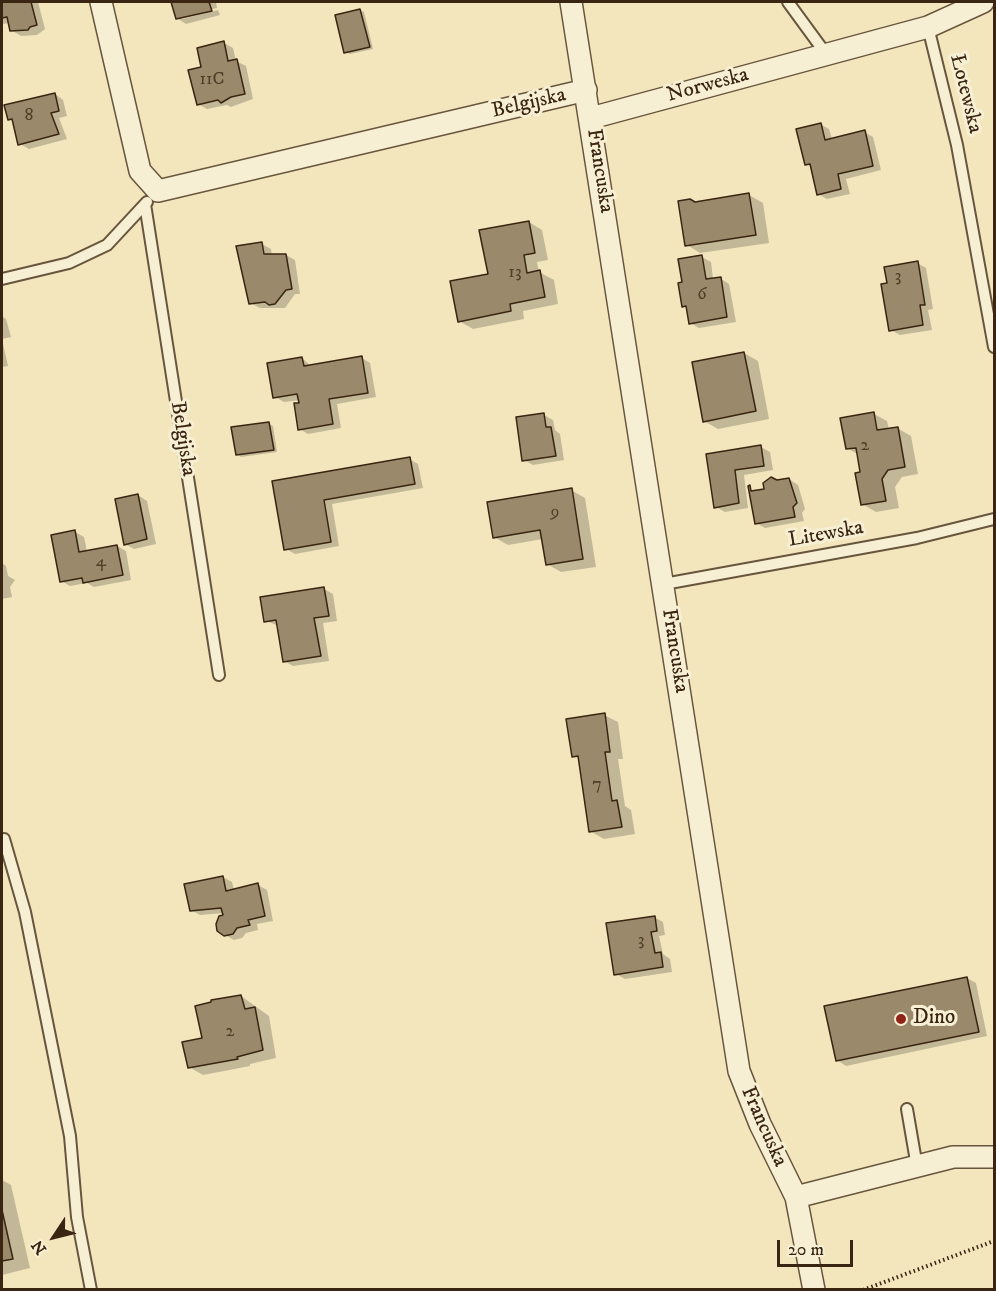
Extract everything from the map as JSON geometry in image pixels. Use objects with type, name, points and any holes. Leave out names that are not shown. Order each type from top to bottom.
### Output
[{"type":"street","points":[[101,2],[140,171],[152,197]]},
{"type":"street","name":"Francuska","points":[[571,2],[739,1071],[760,1124],[796,1197],[814,1290]]},
{"type":"street","name":"Norweska","points":[[591,118],[928,27],[983,2]]},
{"type":"street","name":"Belgijska","points":[[152,197],[586,90]]},
{"type":"street","points":[[796,1197],[953,1157],[994,1157]]},
{"type":"lane","points":[[788,2],[826,54]]},
{"type":"lane","name":"Łotewska","points":[[928,27],[957,145],[994,347]]},
{"type":"lane","points":[[2,279],[69,263],[108,245],[152,197]]},
{"type":"lane","name":"Belgijska","points":[[152,197],[219,675]]},
{"type":"lane","name":"Litewska","points":[[664,584],[917,538],[994,519]]},
{"type":"lane","points":[[4,839],[25,912],[70,1136],[76,1217],[91,1290]]},
{"type":"lane","points":[[907,1109],[916,1167]]},
{"type":"path","points":[[863,1290],[994,1241]]},
{"type":"building","points":[[2,2],[31,2],[37,25],[28,30],[10,31],[7,17],[2,18]]},
{"type":"building","points":[[171,2],[209,2],[212,11],[176,19]]},
{"type":"building","points":[[360,9],[370,47],[344,53],[335,15]]},
{"type":"building","points":[[224,41],[228,61],[237,59],[245,94],[231,97],[221,103],[218,100],[197,105],[188,70],[201,67],[197,48]]},
{"type":"building","points":[[55,93],[59,111],[51,113],[59,134],[18,145],[12,119],[8,120],[4,105]]},
{"type":"building","points":[[821,123],[825,140],[865,130],[873,166],[838,174],[841,189],[817,195],[810,164],[805,165],[796,129]]},
{"type":"building","points":[[749,193],[756,235],[685,246],[678,201],[690,199],[695,202]]},
{"type":"building","points":[[529,221],[535,253],[524,255],[527,273],[540,270],[545,297],[510,304],[511,311],[458,322],[450,281],[488,274],[479,230]]},
{"type":"building","points":[[262,242],[264,254],[286,254],[292,289],[286,290],[275,304],[269,305],[265,302],[249,304],[236,246]]},
{"type":"building","points":[[702,255],[706,279],[721,277],[727,317],[689,324],[686,306],[682,307],[678,283],[682,282],[678,259]]},
{"type":"building","points":[[918,261],[925,305],[920,305],[923,325],[889,331],[881,284],[887,283],[884,267]]},
{"type":"building","points":[[744,352],[756,411],[703,422],[692,362]]},
{"type":"building","points":[[362,356],[368,393],[329,399],[333,424],[298,430],[294,403],[299,403],[297,394],[273,398],[267,363],[302,357],[304,366]]},
{"type":"building","points":[[874,412],[877,430],[898,427],[905,467],[888,470],[882,479],[886,501],[861,505],[855,473],[860,472],[856,448],[846,449],[840,418]]},
{"type":"building","points":[[544,413],[546,427],[551,427],[556,456],[522,461],[516,417]]},
{"type":"building","points":[[269,422],[274,450],[236,455],[231,427]]},
{"type":"building","points":[[761,445],[764,466],[735,470],[739,503],[714,508],[706,454]]},
{"type":"building","points":[[410,457],[415,484],[324,500],[331,542],[284,550],[272,481]]},
{"type":"building","points":[[771,477],[777,480],[789,478],[797,503],[793,507],[795,517],[755,524],[748,486],[750,485],[751,491],[764,489],[763,483]]},
{"type":"building","points":[[572,488],[583,559],[546,565],[540,530],[493,538],[487,502]]},
{"type":"building","points":[[138,494],[147,539],[124,545],[115,499]]},
{"type":"building","points":[[75,530],[79,552],[117,545],[123,575],[83,583],[82,578],[60,582],[51,535]]},
{"type":"building","points":[[324,587],[329,616],[314,618],[321,656],[283,662],[276,620],[264,622],[260,597]]},
{"type":"building","points":[[605,713],[610,752],[605,752],[612,801],[617,800],[622,827],[589,832],[578,756],[572,757],[566,719]]},
{"type":"building","points":[[223,876],[226,891],[258,883],[265,916],[248,920],[250,925],[237,928],[233,934],[224,936],[217,931],[216,924],[219,916],[223,915],[221,908],[190,911],[184,884]]},
{"type":"building","points":[[655,916],[657,931],[651,932],[655,953],[661,952],[663,967],[614,975],[606,923]]},
{"type":"building","name":"Dino","points":[[967,977],[979,1032],[836,1061],[824,1006]]},
{"type":"building","points":[[241,995],[245,1009],[255,1007],[263,1050],[237,1057],[238,1059],[188,1068],[182,1042],[202,1038],[195,1006],[211,1002],[211,1000]]},
{"type":"building","points":[[2,1210],[13,1259],[2,1261]]},
{"type":"place","name":"Dino","points":[[901,1019]]}]
